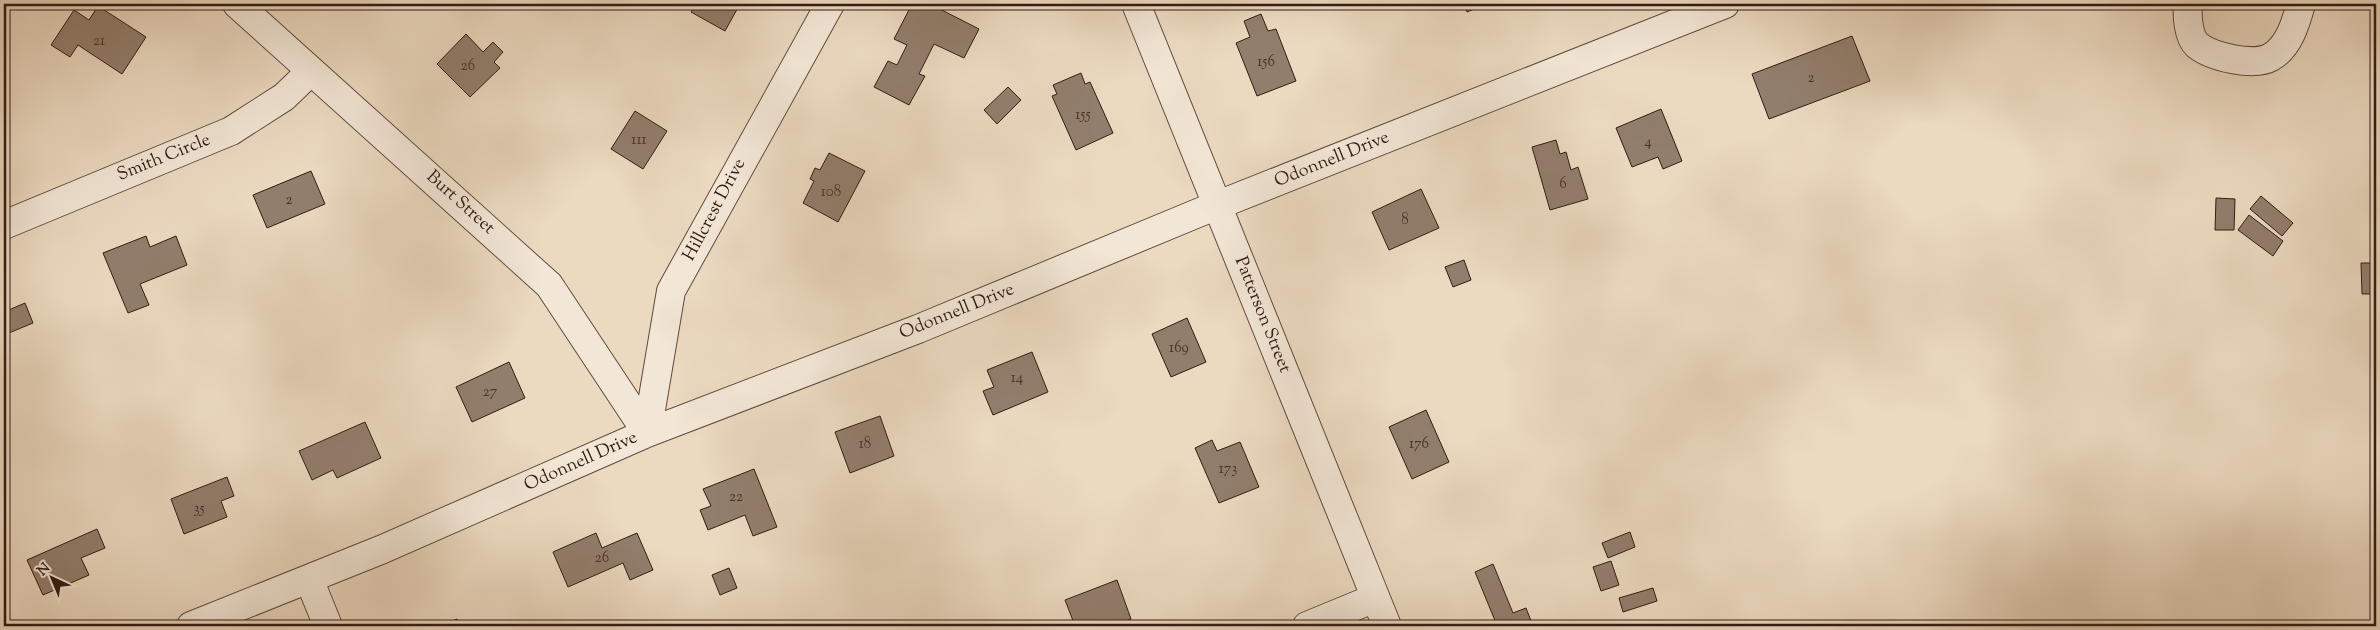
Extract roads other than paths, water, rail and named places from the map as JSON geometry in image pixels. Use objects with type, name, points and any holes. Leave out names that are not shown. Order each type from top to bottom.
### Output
[{"type":"street","name":"Burt Street","points":[[237,4],[550,285],[648,433]]},
{"type":"street","name":"Hillcrest Drive","points":[[648,433],[672,291],[830,4]]},
{"type":"street","name":"Patterson Street","points":[[1136,4],[1219,205],[1387,626]]},
{"type":"street","name":"Odonnell Drive","points":[[191,626],[383,549],[648,433],[918,329],[1219,205],[1725,4]]},
{"type":"street","points":[[2188,4],[2190,31],[2196,44],[2219,57],[2258,61],[2271,58],[2289,38],[2301,4]]},
{"type":"street","name":"Smith Circle","points":[[4,225],[231,131],[284,97],[311,71]]},
{"type":"street","points":[[309,579],[328,626]]},
{"type":"street","points":[[1307,626],[1375,598]]}]
